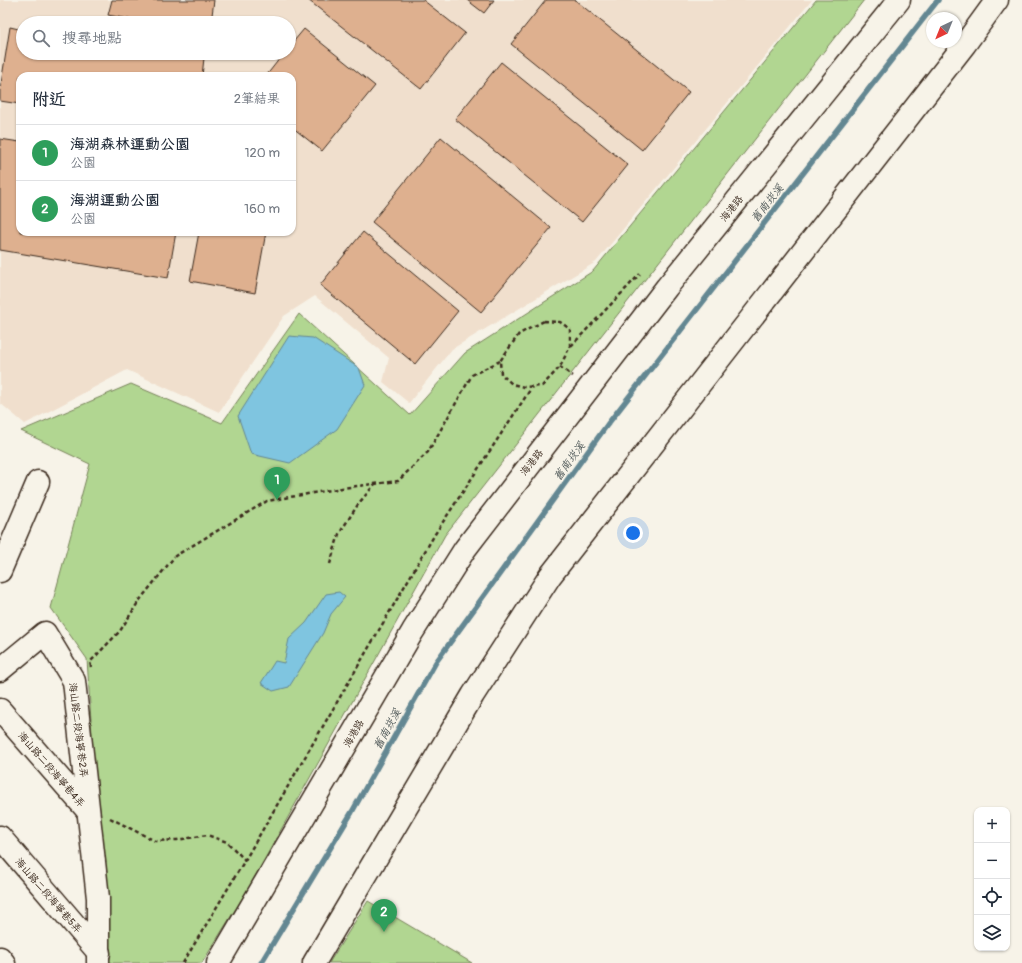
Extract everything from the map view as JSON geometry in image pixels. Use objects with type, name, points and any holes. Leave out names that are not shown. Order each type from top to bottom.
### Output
[{"type":"street","name":"海港路","points":[[218,963],[413,631],[465,549],[667,287],[899,0]]},
{"type":"street","points":[[314,963],[473,695],[550,576],[960,50],[997,0]]},
{"type":"street","points":[[0,571],[38,482]]},
{"type":"street","name":"海山路二段海寧巷2弄","points":[[0,670],[45,633],[74,681],[97,813],[99,958]]},
{"type":"street","name":"海山路二段海寧巷4弄","points":[[0,710],[97,813]]},
{"type":"street","name":"海山路二段海寧巷5弄","points":[[0,837],[99,958]]},
{"type":"street","points":[[0,958],[4,963]]},
{"type":"path","points":[[500,361],[501,374],[512,384],[524,387],[542,386],[560,367],[570,346],[640,274]]},
{"type":"path","points":[[91,670],[90,662],[120,631],[140,601],[175,556],[267,501],[398,481],[428,452],[472,374],[500,361],[519,334],[544,321],[560,322],[570,329],[570,346]]},
{"type":"path","points":[[560,367],[579,380]]},
{"type":"path","points":[[183,963],[245,860],[435,534],[532,387]]},
{"type":"path","points":[[330,564],[339,534],[359,504],[375,484]]},
{"type":"path","points":[[97,813],[155,841],[177,840],[207,835],[227,842],[245,860]]},
{"type":"shaded area","points":[[0,0],[812,0],[596,262],[452,349],[409,403],[383,382],[389,358],[315,296],[284,316],[219,412],[127,370],[25,424],[0,403]]},
{"type":"green space","points":[[816,0],[864,0],[445,535],[248,889],[202,963],[107,963],[87,659],[51,608],[90,464],[21,431],[131,384],[222,423],[299,314],[410,415],[465,353],[593,271]]},
{"type":"green space","points":[[368,901],[472,963],[329,963]]},
{"type":"water","points":[[289,336],[313,338],[359,368],[365,385],[337,429],[290,463],[251,454],[238,416]]},
{"type":"water","points":[[339,592],[345,597],[331,614],[323,633],[289,687],[273,691],[261,683],[275,661],[284,663],[289,639],[306,623],[326,594]]},
{"type":"building","points":[[112,0],[214,0],[212,16],[108,15]]},
{"type":"building","points":[[308,0],[423,0],[465,33],[421,89]]},
{"type":"building","points":[[467,0],[494,0],[484,13]]},
{"type":"building","points":[[546,0],[575,0],[689,92],[642,150],[511,44]]},
{"type":"building","points":[[10,27],[16,28],[16,60],[204,60],[202,72],[16,72],[16,103],[0,101],[0,90]]},
{"type":"building","points":[[304,29],[375,86],[322,151],[296,130],[296,72],[269,72],[279,60],[296,60],[296,39]]},
{"type":"building","points":[[501,62],[628,165],[582,222],[455,119]]},
{"type":"building","points":[[441,137],[551,228],[481,312],[372,222]]},
{"type":"building","points":[[0,139],[16,141],[16,236],[175,236],[168,278],[0,250]]},
{"type":"building","points":[[363,232],[458,311],[415,364],[320,285]]},
{"type":"building","points":[[198,236],[265,236],[255,293],[190,281]]},
{"type":"waterway","name":"舊南崁溪","points":[[261,963],[352,812],[436,662],[607,425],[938,0]]},
{"type":"place","name":"海湖森林運動公園","points":[[277,500]]},
{"type":"place","name":"海湖運動公園","points":[[384,932]]}]
